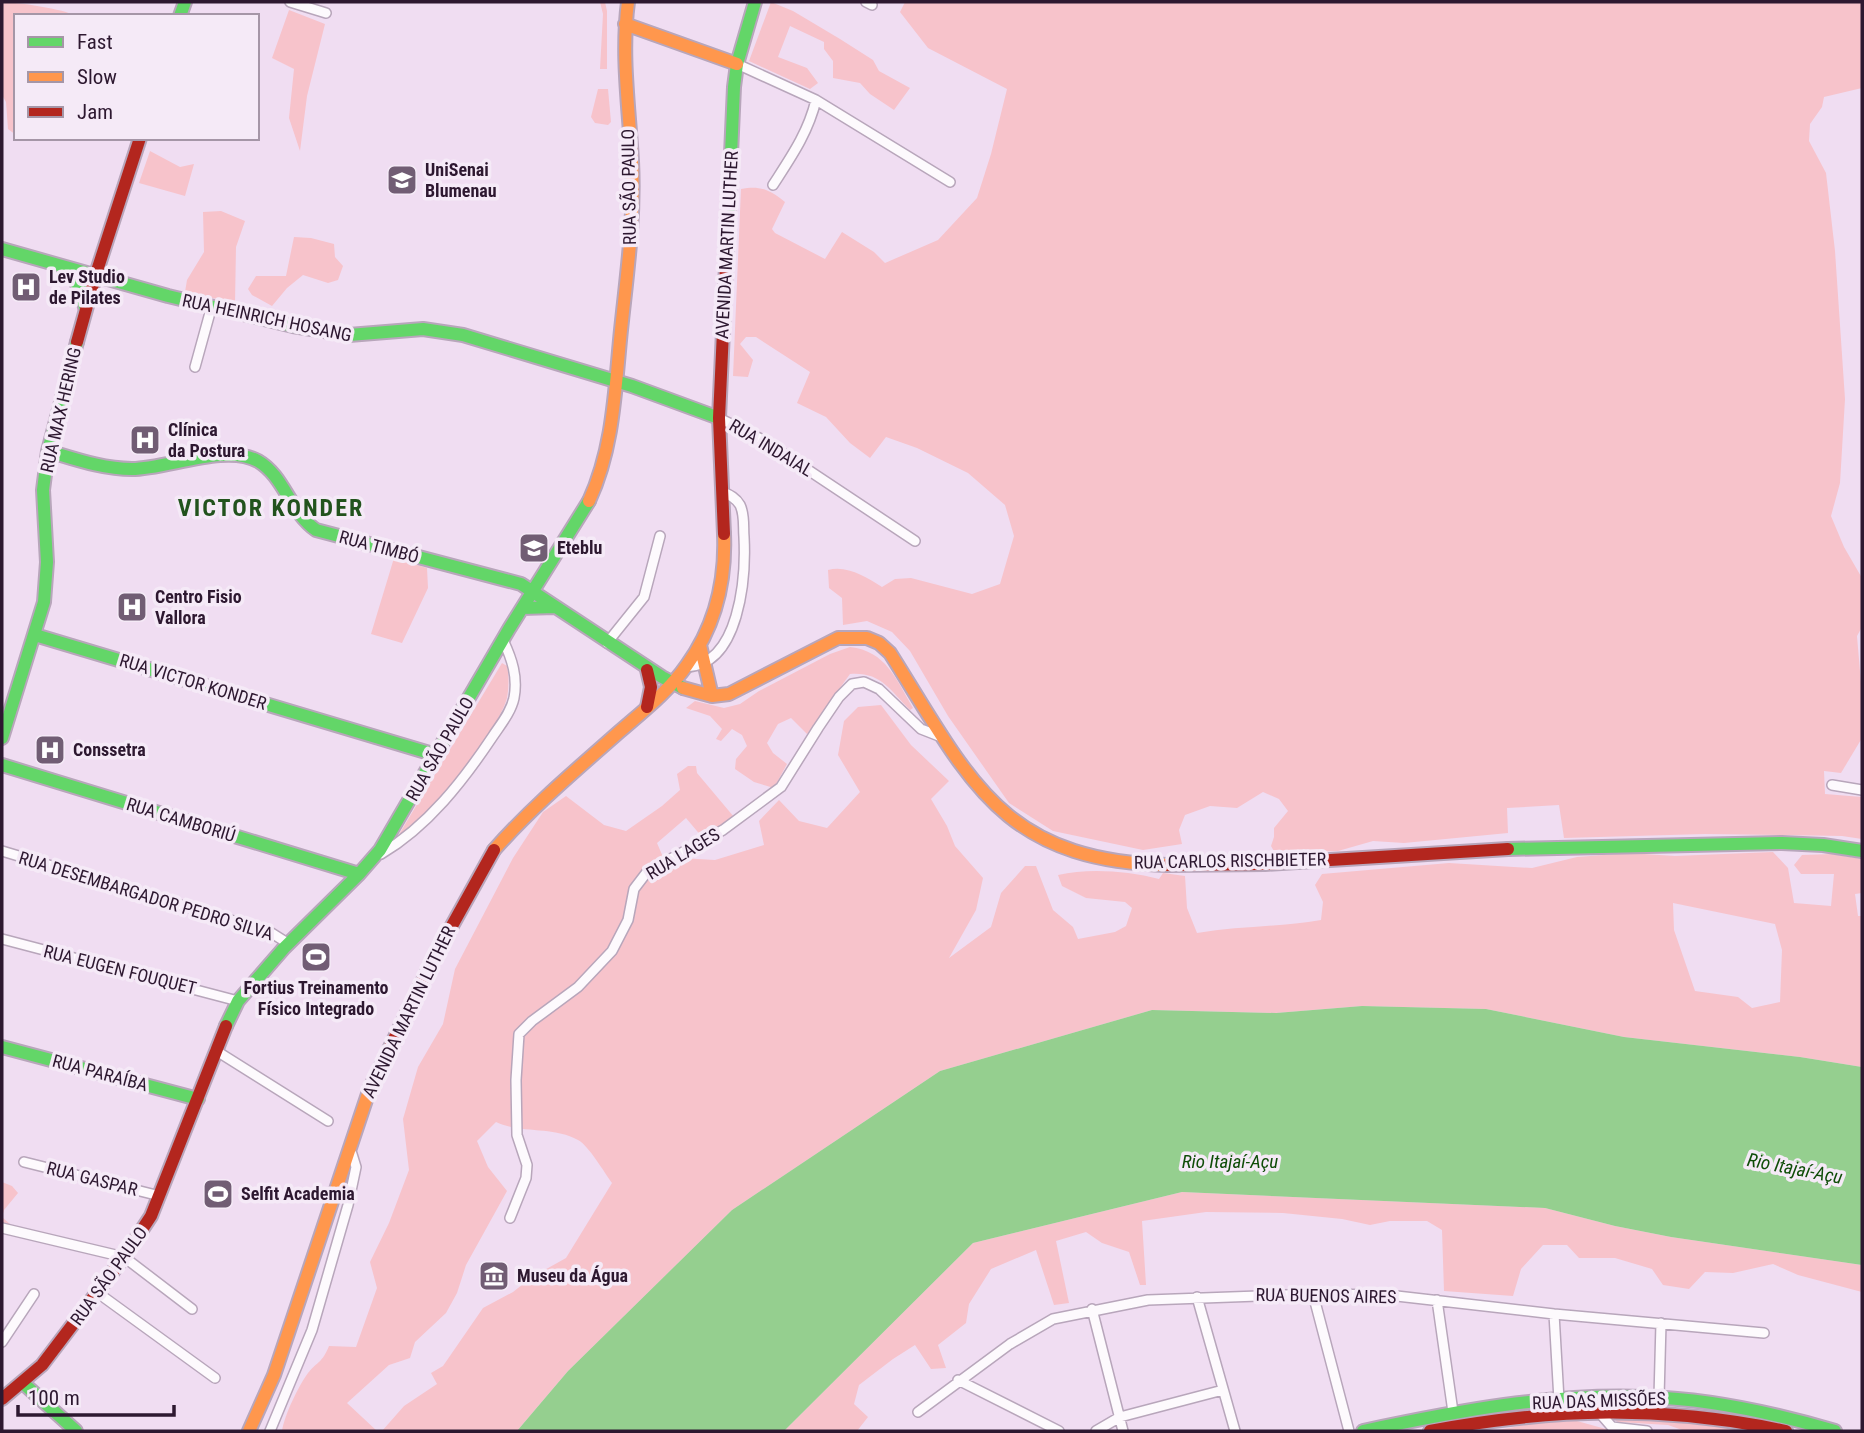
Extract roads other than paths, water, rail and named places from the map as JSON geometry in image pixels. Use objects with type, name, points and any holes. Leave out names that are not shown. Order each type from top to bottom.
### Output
[{"type":"main road","points":[[621,2],[625,24],[737,64]]},
{"type":"main road","name":"RUA SÃO PAULO","points":[[2,1399],[42,1364],[140,1235],[160,1196],[215,1050],[238,1001],[289,944],[374,858],[522,608],[589,501],[601,475],[611,427],[633,216],[632,160],[625,80],[625,24],[628,2]]},
{"type":"main road","name":"AVENIDA MARTIN LUTHER","points":[[249,1431],[277,1364],[347,1150],[380,1064],[493,851],[523,817],[673,683],[700,645],[715,612],[724,573],[719,418],[737,64],[755,2]]},
{"type":"main road","name":"RUA MAX HERING","points":[[35,635],[46,583],[44,490],[48,452],[85,311],[139,140]]},
{"type":"main road","name":"RUA HEINRICH HOSANG","points":[[2,249],[211,309],[358,337],[435,330],[472,338],[615,381]]},
{"type":"main road","points":[[65,267],[80,288],[85,311]]},
{"type":"main road","name":"RUA INDAIAL","points":[[615,381],[719,418]]},
{"type":"main road","name":"RUA TIMBÓ","points":[[48,452],[110,467],[132,469],[169,466],[229,454],[243,456],[257,460],[272,473],[301,519],[316,530],[500,578],[533,590]]},
{"type":"main road","points":[[533,590],[647,670],[688,691],[712,696],[700,645]]},
{"type":"main road","points":[[522,608],[556,607]]},
{"type":"main road","points":[[2,738],[5,717],[35,635]]},
{"type":"main road","name":"RUA VICTOR KONDER","points":[[35,635],[436,755]]},
{"type":"main road","name":"RUA CARLOS RISCHBIETER","points":[[712,696],[729,694],[838,638],[857,635],[871,638],[890,653],[968,778],[1020,826],[1049,842],[1075,851],[1140,864],[1279,863],[1474,850],[1662,845],[1817,844],[1862,851]]},
{"type":"main road","points":[[646,708],[651,687],[647,670]]},
{"type":"main road","name":"RUA CAMBORIÚ","points":[[2,765],[359,874]]},
{"type":"main road","name":"RUA PARAÍBA","points":[[2,1047],[198,1100]]},
{"type":"main road","points":[[23,1383],[76,1431]]},
{"type":"main road","name":"RUA DAS MISSÕES","points":[[1363,1431],[1453,1412],[1559,1400],[1659,1397],[1731,1406],[1835,1431]]},
{"type":"main road","name":"RUA DAS MISSÕES","points":[[1430,1431],[1483,1421],[1598,1412],[1689,1415],[1763,1425],[1786,1431]]},
{"type":"street","points":[[290,2],[326,13]]},
{"type":"street","points":[[737,64],[816,100],[950,182]]},
{"type":"street","points":[[773,185],[804,136],[816,100]]},
{"type":"street","points":[[195,368],[211,309]]},
{"type":"street","name":"RUA INDAIAL","points":[[719,418],[763,440],[915,541]]},
{"type":"street","points":[[686,667],[703,665],[724,643],[737,614],[743,589],[745,551],[742,510],[734,498],[723,492]]},
{"type":"street","points":[[607,643],[644,597],[660,536]]},
{"type":"street","points":[[374,858],[401,841],[447,799],[508,714],[513,702],[515,677],[513,662],[503,640]]},
{"type":"street","name":"RUA LAGES","points":[[510,1218],[526,1178],[527,1165],[517,1135],[519,1034],[578,987],[612,951],[628,920],[634,889],[647,872],[723,830],[781,787],[839,697],[852,684],[864,682],[879,689],[921,729],[944,738]]},
{"type":"street","points":[[1832,785],[1862,790]]},
{"type":"street","name":"RUA DESEMBARGADOR PEDRO SILVA","points":[[2,851],[270,932],[289,944]]},
{"type":"street","name":"RUA EUGEN FOUQUET","points":[[2,939],[238,1001]]},
{"type":"street","points":[[215,1050],[328,1121]]},
{"type":"street","points":[[270,1431],[312,1331],[348,1205],[356,1167],[352,1154],[347,1150]]},
{"type":"street","name":"RUA GASPAR","points":[[24,1162],[160,1196]]},
{"type":"street","points":[[2,1228],[124,1257],[192,1309]]},
{"type":"street","points":[[2,1342],[34,1293]]},
{"type":"street","points":[[98,1293],[215,1378]]},
{"type":"street","points":[[1313,1294],[1349,1431]]},
{"type":"street","name":"RUA BUENOS AIRES","points":[[918,1412],[1010,1344],[1053,1319],[1092,1309],[1148,1300],[1313,1294],[1388,1295],[1554,1314],[1764,1333]]},
{"type":"street","points":[[1197,1297],[1235,1431]]},
{"type":"street","points":[[1437,1300],[1453,1412]]},
{"type":"street","points":[[1092,1309],[1123,1431]]},
{"type":"street","points":[[1554,1314],[1559,1400]]},
{"type":"street","points":[[1659,1397],[1661,1323]]},
{"type":"street","points":[[958,1380],[1059,1431]]},
{"type":"street","points":[[1096,1431],[1120,1417],[1223,1390]]},
{"type":"street","points":[[1598,1412],[1612,1427],[1647,1431]]},
{"type":"street","points":[[1469,1431],[1483,1421]]},
{"type":"water","name":"Rio Itajaí-Açu","points":[[1362,1006],[1486,1009],[1624,1037],[1800,1057],[1862,1067],[1862,1265],[1671,1237],[1545,1208],[1182,1192],[973,1243],[784,1431],[517,1431],[568,1371],[732,1210],[940,1071],[1152,1010],[1276,1013]]},
{"type":"place","name":"UniSenai Blumenau","points":[[402,180]]},
{"type":"place","name":"Lev Studio de Pilates","points":[[26,287]]},
{"type":"place","name":"Clínica da Postura","points":[[145,440]]},
{"type":"place","name":"Eteblu","points":[[534,548]]},
{"type":"place","name":"Centro Fisio Vallora","points":[[132,607]]},
{"type":"place","name":"Conssetra","points":[[50,750]]},
{"type":"place","name":"Fortius Treinamento Físico Integrado","points":[[316,957]]},
{"type":"place","name":"Selfit Academia","points":[[218,1194]]},
{"type":"place","name":"Museu da Água","points":[[494,1276]]},
{"type":"district","name":"VICTOR KONDER","points":[[271,508]]}]
